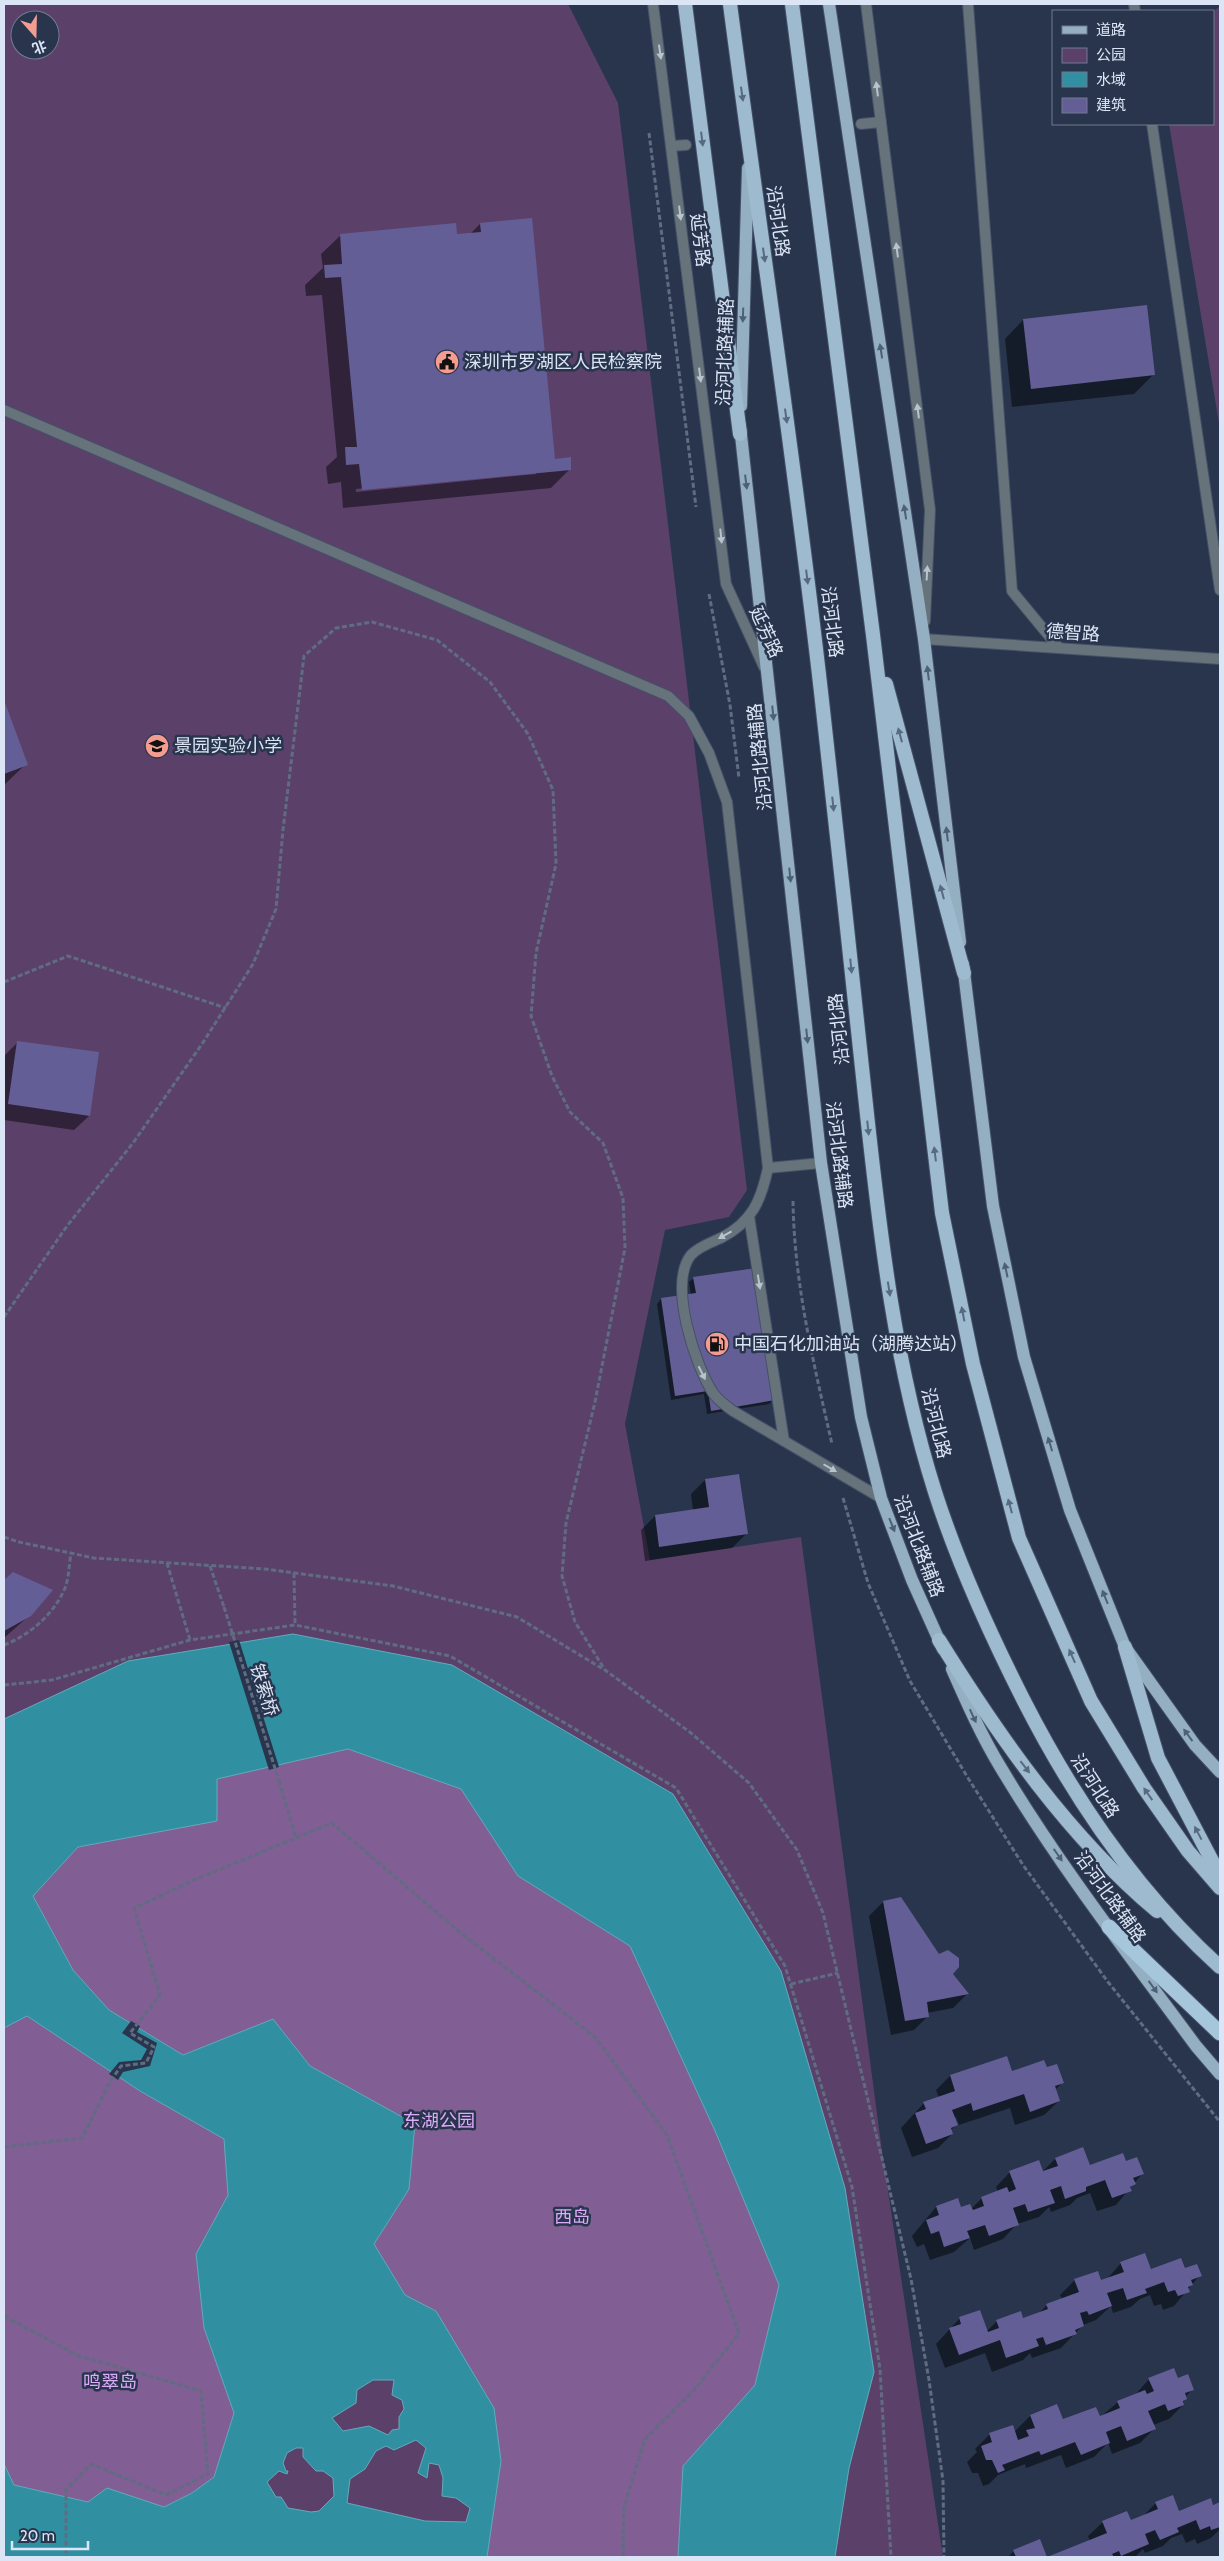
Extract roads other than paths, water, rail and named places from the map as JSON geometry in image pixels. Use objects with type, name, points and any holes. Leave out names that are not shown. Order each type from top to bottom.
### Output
[{"type":"highway","points":[[684,4],[740,434]]},
{"type":"highway","name":"沿河北路","points":[[730,4],[802,537],[880,1232],[895,1327],[910,1400],[934,1490],[965,1574],[999,1652],[1041,1735],[1112,1846],[1145,1888],[1204,1952],[1220,1966]]},
{"type":"highway","points":[[792,4],[873,635],[942,1213],[973,1364],[1019,1538],[1091,1701],[1144,1788],[1188,1851],[1220,1888]]},
{"type":"highway","points":[[873,635],[964,973]]},
{"type":"highway","points":[[939,1640],[990,1721],[1080,1834],[1129,1888],[1204,1952]]},
{"type":"highway","points":[[1125,1647],[1158,1758],[1220,1876]]},
{"type":"highway","points":[[1109,1927],[1220,2033]]},
{"type":"main road","points":[[724,4],[735,45]]},
{"type":"main road","points":[[830,4],[924,639],[993,1206],[1024,1357],[1070,1510],[1125,1647],[1195,1745],[1220,1772]]},
{"type":"main road","name":"沿河北路辅路","points":[[748,144],[740,434],[770,679],[821,1164],[860,1417],[881,1498],[912,1580],[976,1722],[1000,1767],[1036,1825],[1109,1927],[1196,2046],[1220,2074]]},
{"type":"street","name":"延芳路","points":[[653,4],[726,584],[770,679]]},
{"type":"street","points":[[866,4],[930,510],[924,639]]},
{"type":"street","points":[[968,4],[1012,591],[1059,648]]},
{"type":"street","points":[[861,124],[881,122]]},
{"type":"street","points":[[1152,125],[1220,590]]},
{"type":"street","points":[[671,146],[686,145]]},
{"type":"street","points":[[4,410],[668,696],[689,716],[709,753],[727,802],[768,1168],[762,1196],[749,1216],[730,1233],[692,1255],[682,1272],[682,1291],[693,1354],[715,1396],[733,1411],[881,1498]]},
{"type":"street","name":"德智路","points":[[924,639],[1220,659]]},
{"type":"street","points":[[768,1168],[821,1164]]},
{"type":"street","points":[[749,1216],[784,1441]]},
{"type":"water","points":[[293,1634],[452,1665],[673,1794],[781,1971],[845,2188],[874,2372],[849,2468],[835,2557],[678,2557],[683,2466],[755,2385],[779,2285],[716,2133],[630,1946],[518,1876],[461,1789],[348,1749],[217,1779],[217,1821],[78,1847],[33,1896],[73,1970],[109,2010],[183,2055],[273,2019],[310,2066],[415,2124],[409,2189],[374,2244],[405,2295],[436,2311],[494,2408],[501,2461],[487,2557],[4,2557],[4,2464],[14,2485],[88,2502],[107,2488],[164,2507],[192,2493],[214,2477],[234,2413],[204,2328],[196,2254],[228,2195],[224,2139],[140,2091],[27,2016],[4,2028],[4,1719],[128,1661]],"holes":[[[373,2380],[394,2380],[392,2395],[402,2400],[404,2409],[399,2417],[399,2429],[392,2430],[388,2435],[369,2426],[343,2431],[332,2418],[356,2403],[357,2390]],[[416,2440],[426,2448],[418,2473],[427,2478],[429,2463],[439,2465],[443,2478],[442,2496],[456,2498],[470,2508],[466,2522],[425,2521],[347,2503],[350,2479],[365,2469],[376,2451],[386,2446],[394,2450]],[[296,2448],[303,2448],[303,2457],[316,2471],[323,2471],[333,2478],[334,2496],[319,2511],[311,2512],[288,2508],[281,2497],[276,2497],[267,2482],[279,2471],[287,2474],[288,2471],[286,2471],[283,2463],[287,2453]]]},
{"type":"place","name":"深圳市罗湖区人民检察院","points":[[447,362]]},
{"type":"place","name":"景园实验小学","points":[[157,746]]},
{"type":"place","name":"中国石化加油站（湖腾达站）","points":[[717,1344]]},
{"type":"park label","name":"东湖公园","points":[[439,2121]]},
{"type":"park label","name":"西岛","points":[[572,2217]]},
{"type":"park label","name":"鸣翠岛","points":[[110,2382]]}]
